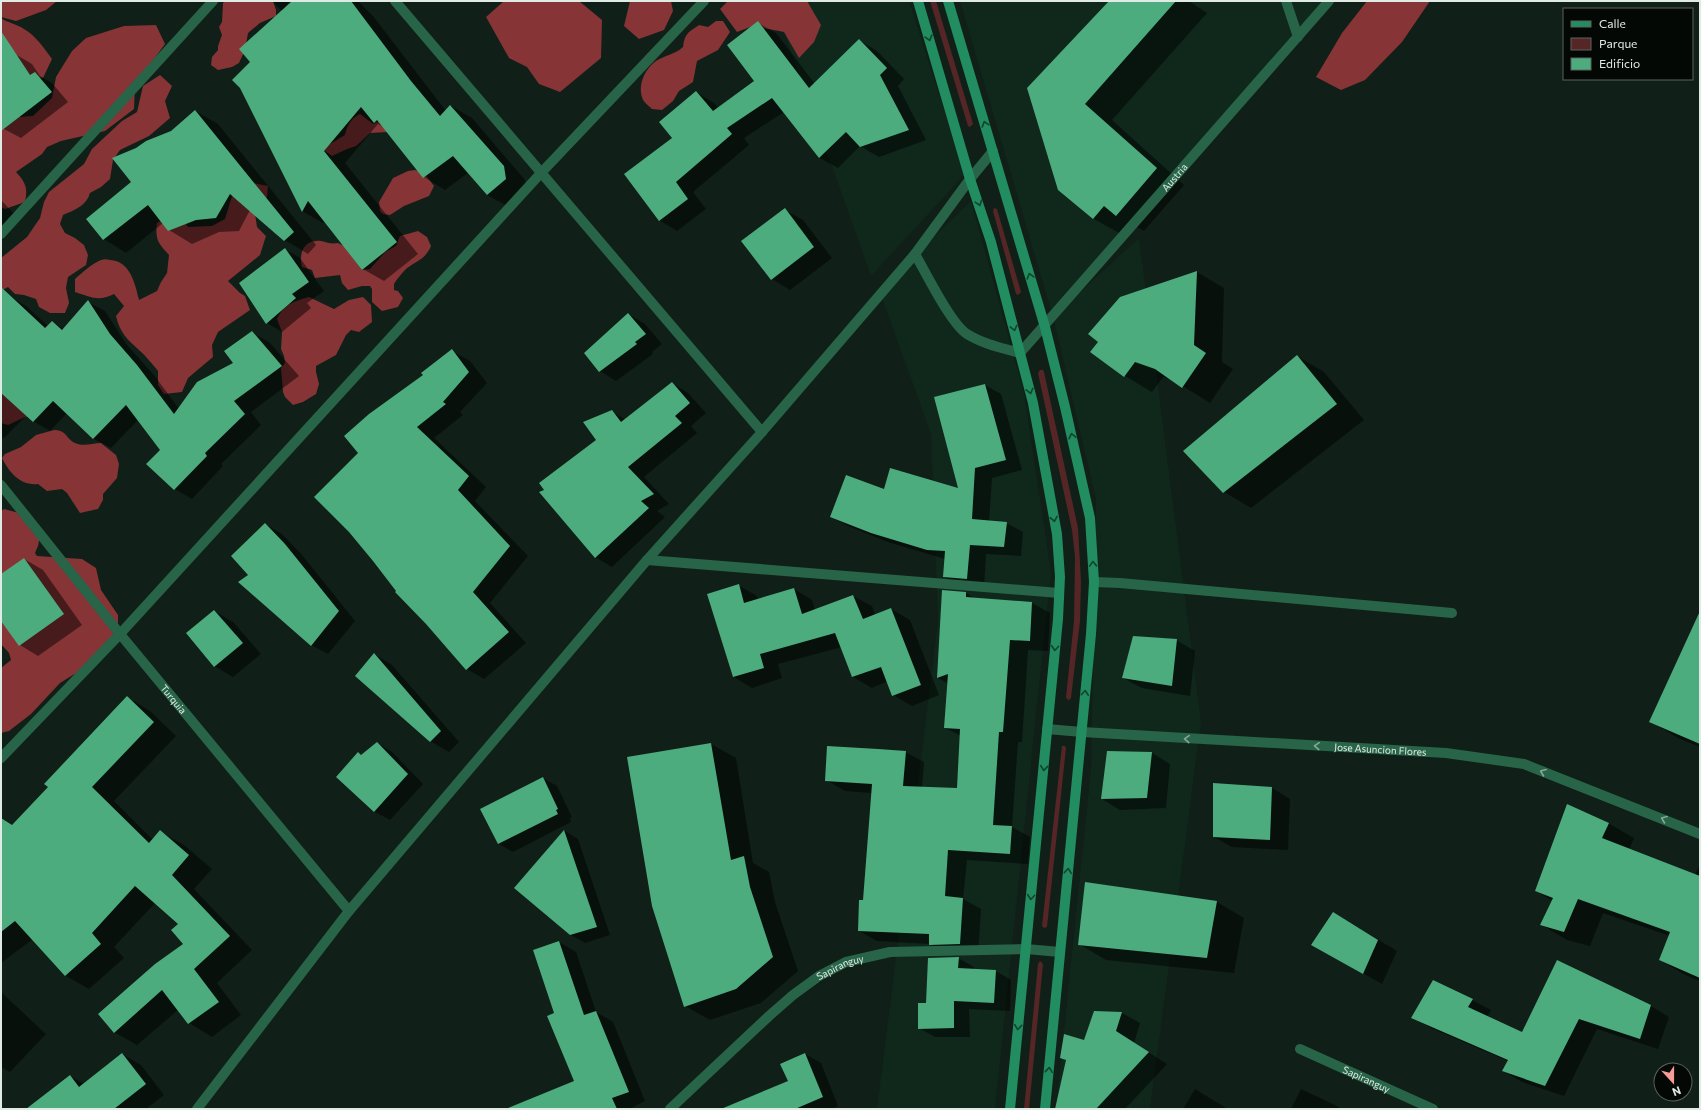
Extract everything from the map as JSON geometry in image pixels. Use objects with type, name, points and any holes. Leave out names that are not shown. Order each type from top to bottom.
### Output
[{"type":"main road","points":[[918,1],[970,178],[992,242],[1033,403],[1056,534],[1060,577],[1047,729],[1010,1109]]},
{"type":"main road","points":[[948,1],[1044,327],[1065,407],[1090,518],[1094,582],[1082,732],[1045,1109]]},
{"type":"street","points":[[1,234],[213,1]]},
{"type":"street","points":[[395,1],[762,432]]},
{"type":"street","points":[[1,758],[120,634],[541,174],[704,1]]},
{"type":"street","points":[[1286,1],[1298,37]]},
{"type":"street","name":"Austria","points":[[1020,353],[1329,1]]},
{"type":"street","points":[[198,1109],[349,911],[647,560],[762,432],[915,254],[970,178],[993,151]]},
{"type":"street","points":[[915,254],[953,320],[966,334],[982,342],[1020,353]]},
{"type":"street","name":"Turquia","points":[[1,485],[120,634],[349,911]]},
{"type":"street","points":[[647,560],[1059,593]]},
{"type":"street","points":[[1094,582],[1120,583],[1452,613]]},
{"type":"street","name":"Jose Asuncion Flores","points":[[1047,729],[1446,753],[1524,764],[1700,834]]},
{"type":"street","name":"Sapiranguy","points":[[670,1109],[793,995],[819,976],[846,962],[890,952],[1026,949],[1060,952]]},
{"type":"street","name":"Sapiranguy","points":[[1300,1049],[1433,1109]]},
{"type":"shaded area","points":[[1,1],[57,1],[46,10],[16,21],[1,17]]},
{"type":"shaded area","points":[[225,1],[273,1],[276,16],[260,23],[248,33],[245,50],[239,63],[232,67],[218,70],[211,65],[212,57],[218,50],[222,35],[219,27],[222,22],[223,3]]},
{"type":"shaded area","points":[[504,1],[579,1],[602,20],[601,58],[560,92],[539,84],[527,67],[509,58],[486,17]]},
{"type":"shaded area","points":[[630,1],[671,1],[673,11],[664,30],[639,39],[624,26]]},
{"type":"shaded area","points":[[728,1],[807,1],[821,25],[814,42],[799,58],[784,32],[753,26],[737,32],[720,9]]},
{"type":"shaded area","points":[[773,1],[909,1],[965,174],[871,276]]},
{"type":"shaded area","points":[[960,1],[1324,1],[1056,314],[1139,238],[1201,722],[1150,1109],[1056,1109],[1091,769],[1096,499],[1053,317]]},
{"type":"shaded area","points":[[1367,1],[1430,1],[1402,42],[1365,80],[1341,90],[1316,77],[1342,33]]},
{"type":"shaded area","points":[[1,18],[21,27],[32,35],[40,42],[52,59],[43,78],[25,74],[1,86]]},
{"type":"shaded area","points":[[716,21],[723,21],[730,32],[718,50],[697,61],[693,82],[679,91],[673,101],[662,110],[652,109],[643,100],[641,92],[643,77],[646,72],[656,61],[676,52],[683,47],[686,36],[689,32],[699,25],[708,27]]},
{"type":"shaded area","points":[[156,25],[165,44],[135,85],[134,109],[105,131],[61,141],[47,147],[42,154],[16,172],[22,179],[26,189],[25,202],[5,209],[1,207],[1,129],[19,117],[33,116],[52,98],[56,77],[72,51],[86,38],[124,26]]},
{"type":"shaded area","points":[[160,75],[172,86],[165,101],[170,118],[149,136],[120,150],[113,160],[110,179],[101,187],[90,193],[86,201],[80,207],[63,215],[60,224],[65,233],[84,245],[88,255],[86,265],[68,277],[66,288],[69,303],[65,313],[50,313],[39,307],[36,299],[15,294],[8,287],[1,291],[1,258],[27,237],[40,218],[44,202],[49,192],[84,164],[92,149],[122,121],[137,112],[143,86]]},
{"type":"shaded area","points":[[360,114],[373,124],[382,120],[388,132],[370,133],[356,146],[332,156],[322,149],[345,135],[350,123]]},
{"type":"shaded area","points":[[415,170],[424,173],[434,186],[429,196],[404,206],[390,215],[383,214],[380,211],[379,202],[393,178],[408,171]]},
{"type":"shaded area","points":[[247,182],[268,186],[267,197],[255,214],[257,227],[266,236],[260,255],[228,281],[245,296],[250,310],[218,332],[212,345],[213,357],[188,378],[182,392],[164,394],[158,385],[158,371],[128,339],[120,327],[116,316],[124,306],[114,294],[103,298],[94,298],[75,292],[75,279],[87,268],[101,260],[108,259],[117,261],[127,269],[136,287],[139,300],[157,291],[167,273],[169,255],[158,241],[156,233],[157,223],[166,218],[180,216],[188,227],[212,226],[225,219],[233,193]]},
{"type":"shaded area","points":[[971,201],[1024,393],[1051,572],[995,1109],[877,1109],[938,622],[931,434],[879,290]]},
{"type":"shaded area","points":[[418,231],[427,237],[431,246],[429,251],[406,269],[394,284],[394,290],[398,291],[403,298],[398,307],[382,311],[372,302],[372,289],[370,286],[362,286],[348,290],[342,283],[340,275],[315,278],[312,270],[302,267],[301,254],[303,250],[307,244],[319,241],[338,243],[344,246],[362,270],[370,269],[385,252],[396,246],[400,236]]},
{"type":"shaded area","points":[[309,297],[334,309],[349,300],[363,297],[371,305],[372,322],[359,332],[351,330],[346,335],[336,355],[316,366],[319,384],[316,394],[303,402],[293,405],[285,397],[283,392],[281,368],[285,363],[281,349],[282,332],[277,319],[282,310],[290,304]]},
{"type":"shaded area","points":[[1,393],[27,416],[8,425],[1,423]]},
{"type":"shaded area","points":[[54,430],[62,431],[72,441],[78,444],[85,445],[101,443],[116,455],[119,464],[117,478],[103,494],[103,500],[98,509],[80,513],[67,493],[62,489],[47,491],[38,484],[26,483],[12,473],[2,458],[5,454],[21,447],[36,435]]},
{"type":"shaded area","points":[[4,509],[19,513],[40,536],[35,553],[37,556],[82,559],[96,568],[101,590],[118,615],[118,629],[81,670],[60,683],[31,714],[9,731],[1,733],[1,668],[11,660],[9,653],[1,644],[1,511]]},
{"type":"green space","points":[[930,1],[936,1],[973,124],[970,127],[968,126]]},
{"type":"green space","points":[[994,208],[997,209],[1021,292],[1018,295],[1016,294],[993,211]]},
{"type":"green space","points":[[1040,370],[1043,370],[1044,372],[1078,528],[1081,581],[1080,621],[1071,698],[1069,700],[1066,697],[1074,621],[1075,557],[1072,530],[1038,373]]},
{"type":"green space","points":[[1062,746],[1065,746],[1066,748],[1047,927],[1044,928],[1042,926]]},
{"type":"green space","points":[[1040,961],[1043,964],[1029,1109],[1024,1109],[1038,964]]},
{"type":"building","points":[[292,1],[351,1],[411,81],[440,116],[450,105],[504,166],[506,179],[487,195],[453,156],[423,178],[377,120],[374,123],[361,107],[324,151],[397,242],[362,270],[308,201],[302,212],[240,88],[232,80],[250,62],[239,49]]},
{"type":"building","points":[[1109,1],[1176,1],[1085,104],[1157,168],[1116,216],[1104,206],[1093,219],[1058,190],[1027,88]]},
{"type":"building","points":[[758,21],[809,88],[859,39],[887,68],[880,75],[909,130],[860,147],[846,132],[819,158],[772,98],[727,128],[732,134],[676,182],[688,199],[659,221],[624,174],[672,138],[659,122],[696,91],[713,111],[754,81],[727,45]]},
{"type":"building","points":[[1,31],[30,75],[35,72],[52,92],[1,131]]},
{"type":"building","points":[[195,110],[294,232],[284,241],[230,194],[216,218],[196,220],[168,231],[148,205],[103,240],[86,219],[131,182],[112,158],[136,148],[146,141],[171,131]]},
{"type":"building","points":[[785,208],[814,247],[771,280],[741,241]]},
{"type":"building","points":[[285,248],[309,282],[292,294],[296,298],[266,324],[239,283]]},
{"type":"building","points":[[1197,271],[1194,345],[1206,353],[1182,388],[1155,369],[1135,362],[1124,377],[1090,352],[1098,342],[1088,334],[1120,297]]},
{"type":"building","points":[[1,287],[45,328],[52,321],[62,330],[88,300],[110,334],[137,365],[174,414],[197,382],[233,363],[224,351],[252,331],[282,366],[234,401],[245,414],[205,453],[207,456],[174,490],[146,464],[160,450],[126,405],[93,439],[53,401],[33,422],[1,393]]},
{"type":"building","points":[[628,313],[646,334],[635,342],[637,344],[599,372],[584,353]]},
{"type":"building","points":[[452,349],[469,372],[443,402],[446,404],[417,427],[469,476],[458,490],[510,546],[473,592],[509,632],[466,670],[426,624],[395,592],[396,591],[373,561],[349,532],[314,497],[358,453],[344,436],[369,414],[423,375],[421,373]]},
{"type":"building","points":[[1297,355],[1337,404],[1223,493],[1183,451]]},
{"type":"building","points":[[672,382],[690,403],[675,416],[682,423],[628,467],[654,494],[641,501],[649,508],[595,558],[539,492],[544,490],[539,483],[596,440],[583,422],[612,410],[621,422]]},
{"type":"building","points":[[985,384],[1006,460],[975,468],[972,519],[1007,522],[1004,547],[970,545],[967,579],[943,577],[945,551],[927,550],[871,533],[830,517],[846,475],[884,489],[890,468],[958,488],[934,397]]},
{"type":"building","points":[[265,523],[285,544],[339,611],[311,646],[238,582],[248,575],[231,556]]},
{"type":"building","points":[[24,558],[64,614],[19,646],[1,621],[1,574]]},
{"type":"building","points":[[739,584],[744,603],[794,588],[802,614],[853,595],[863,619],[891,608],[921,685],[892,696],[881,667],[852,677],[835,633],[760,654],[764,668],[733,677],[707,594]]},
{"type":"building","points":[[942,590],[966,592],[966,597],[1032,602],[1030,641],[1010,640],[1003,732],[999,732],[993,825],[1012,826],[1010,854],[948,850],[945,896],[963,898],[960,944],[929,945],[929,934],[858,931],[859,900],[863,900],[872,784],[825,781],[827,746],[906,751],[903,786],[957,788],[960,729],[944,728],[948,674],[937,678]]},
{"type":"building","points":[[214,610],[243,643],[214,667],[186,633]]},
{"type":"building","points":[[1700,611],[1700,744],[1649,722]]},
{"type":"building","points":[[1133,636],[1177,639],[1172,686],[1122,678]]},
{"type":"building","points":[[374,653],[441,731],[430,742],[355,676]]},
{"type":"building","points":[[127,696],[154,722],[92,787],[149,843],[160,830],[189,855],[172,875],[230,936],[194,969],[219,1002],[188,1024],[162,990],[114,1033],[98,1014],[155,964],[183,944],[171,930],[178,924],[135,886],[92,933],[101,944],[65,976],[15,921],[1,932],[1,818],[12,825],[48,787],[44,784]]},
{"type":"building","points":[[377,742],[408,774],[374,812],[336,777],[358,752],[361,755]]},
{"type":"building","points":[[711,743],[731,860],[744,856],[750,887],[773,957],[736,989],[684,1007],[652,906],[627,757]]},
{"type":"building","points":[[1107,751],[1152,752],[1147,798],[1101,799]]},
{"type":"building","points":[[543,777],[558,809],[556,810],[558,814],[498,844],[480,809]]},
{"type":"building","points":[[1213,783],[1272,787],[1270,840],[1213,837]]},
{"type":"building","points":[[1567,804],[1609,823],[1602,838],[1700,876],[1700,978],[1659,960],[1670,932],[1578,899],[1564,932],[1540,925],[1553,898],[1535,891]]},
{"type":"building","points":[[564,830],[597,927],[570,935],[514,888]]},
{"type":"building","points":[[1085,882],[1217,901],[1207,958],[1078,945]]},
{"type":"building","points":[[1333,912],[1378,940],[1363,974],[1311,945]]},
{"type":"building","points":[[559,941],[584,1015],[596,1011],[629,1092],[612,1098],[617,1109],[508,1109],[574,1081],[547,1016],[554,1013],[533,950]]},
{"type":"building","points":[[959,957],[958,968],[996,970],[994,1003],[954,1001],[954,1028],[918,1029],[918,1003],[926,1003],[928,958]]},
{"type":"building","points":[[1557,960],[1651,1005],[1640,1039],[1579,1019],[1545,1086],[1502,1071],[1508,1060],[1411,1018],[1433,980],[1473,999],[1468,1007],[1522,1032]]},
{"type":"building","points":[[1094,1011],[1122,1012],[1116,1031],[1149,1052],[1096,1109],[1055,1109],[1066,1060],[1060,1058],[1064,1034],[1084,1040]]},
{"type":"building","points":[[122,1053],[146,1084],[114,1109],[26,1109],[70,1075],[79,1087]]},
{"type":"building","points":[[805,1053],[823,1097],[795,1109],[721,1109],[788,1081],[780,1064]]}]
